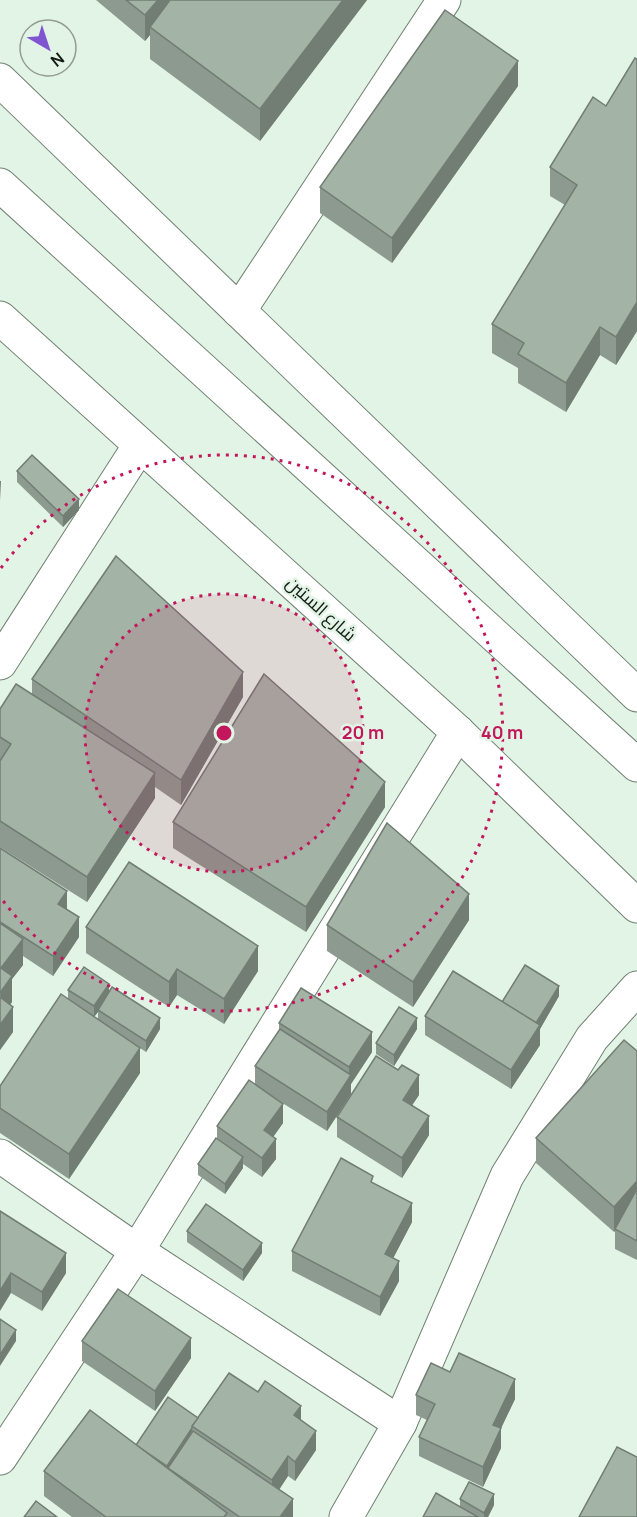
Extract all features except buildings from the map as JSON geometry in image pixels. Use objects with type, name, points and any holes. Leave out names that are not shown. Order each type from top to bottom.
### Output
[{"type":"street","points":[[239,311],[444,0]]},
{"type":"street","points":[[2,79],[637,695]]},
{"type":"street","points":[[0,185],[637,765]]},
{"type":"street","name":"شارع الستين","points":[[0,318],[458,732],[637,906]]},
{"type":"street","points":[[0,663],[140,445]]},
{"type":"street","points":[[0,1458],[137,1251],[458,732]]},
{"type":"street","points":[[346,1517],[400,1423],[507,1176],[592,1038],[637,988]]},
{"type":"street","points":[[0,1156],[137,1251],[400,1423]]}]
